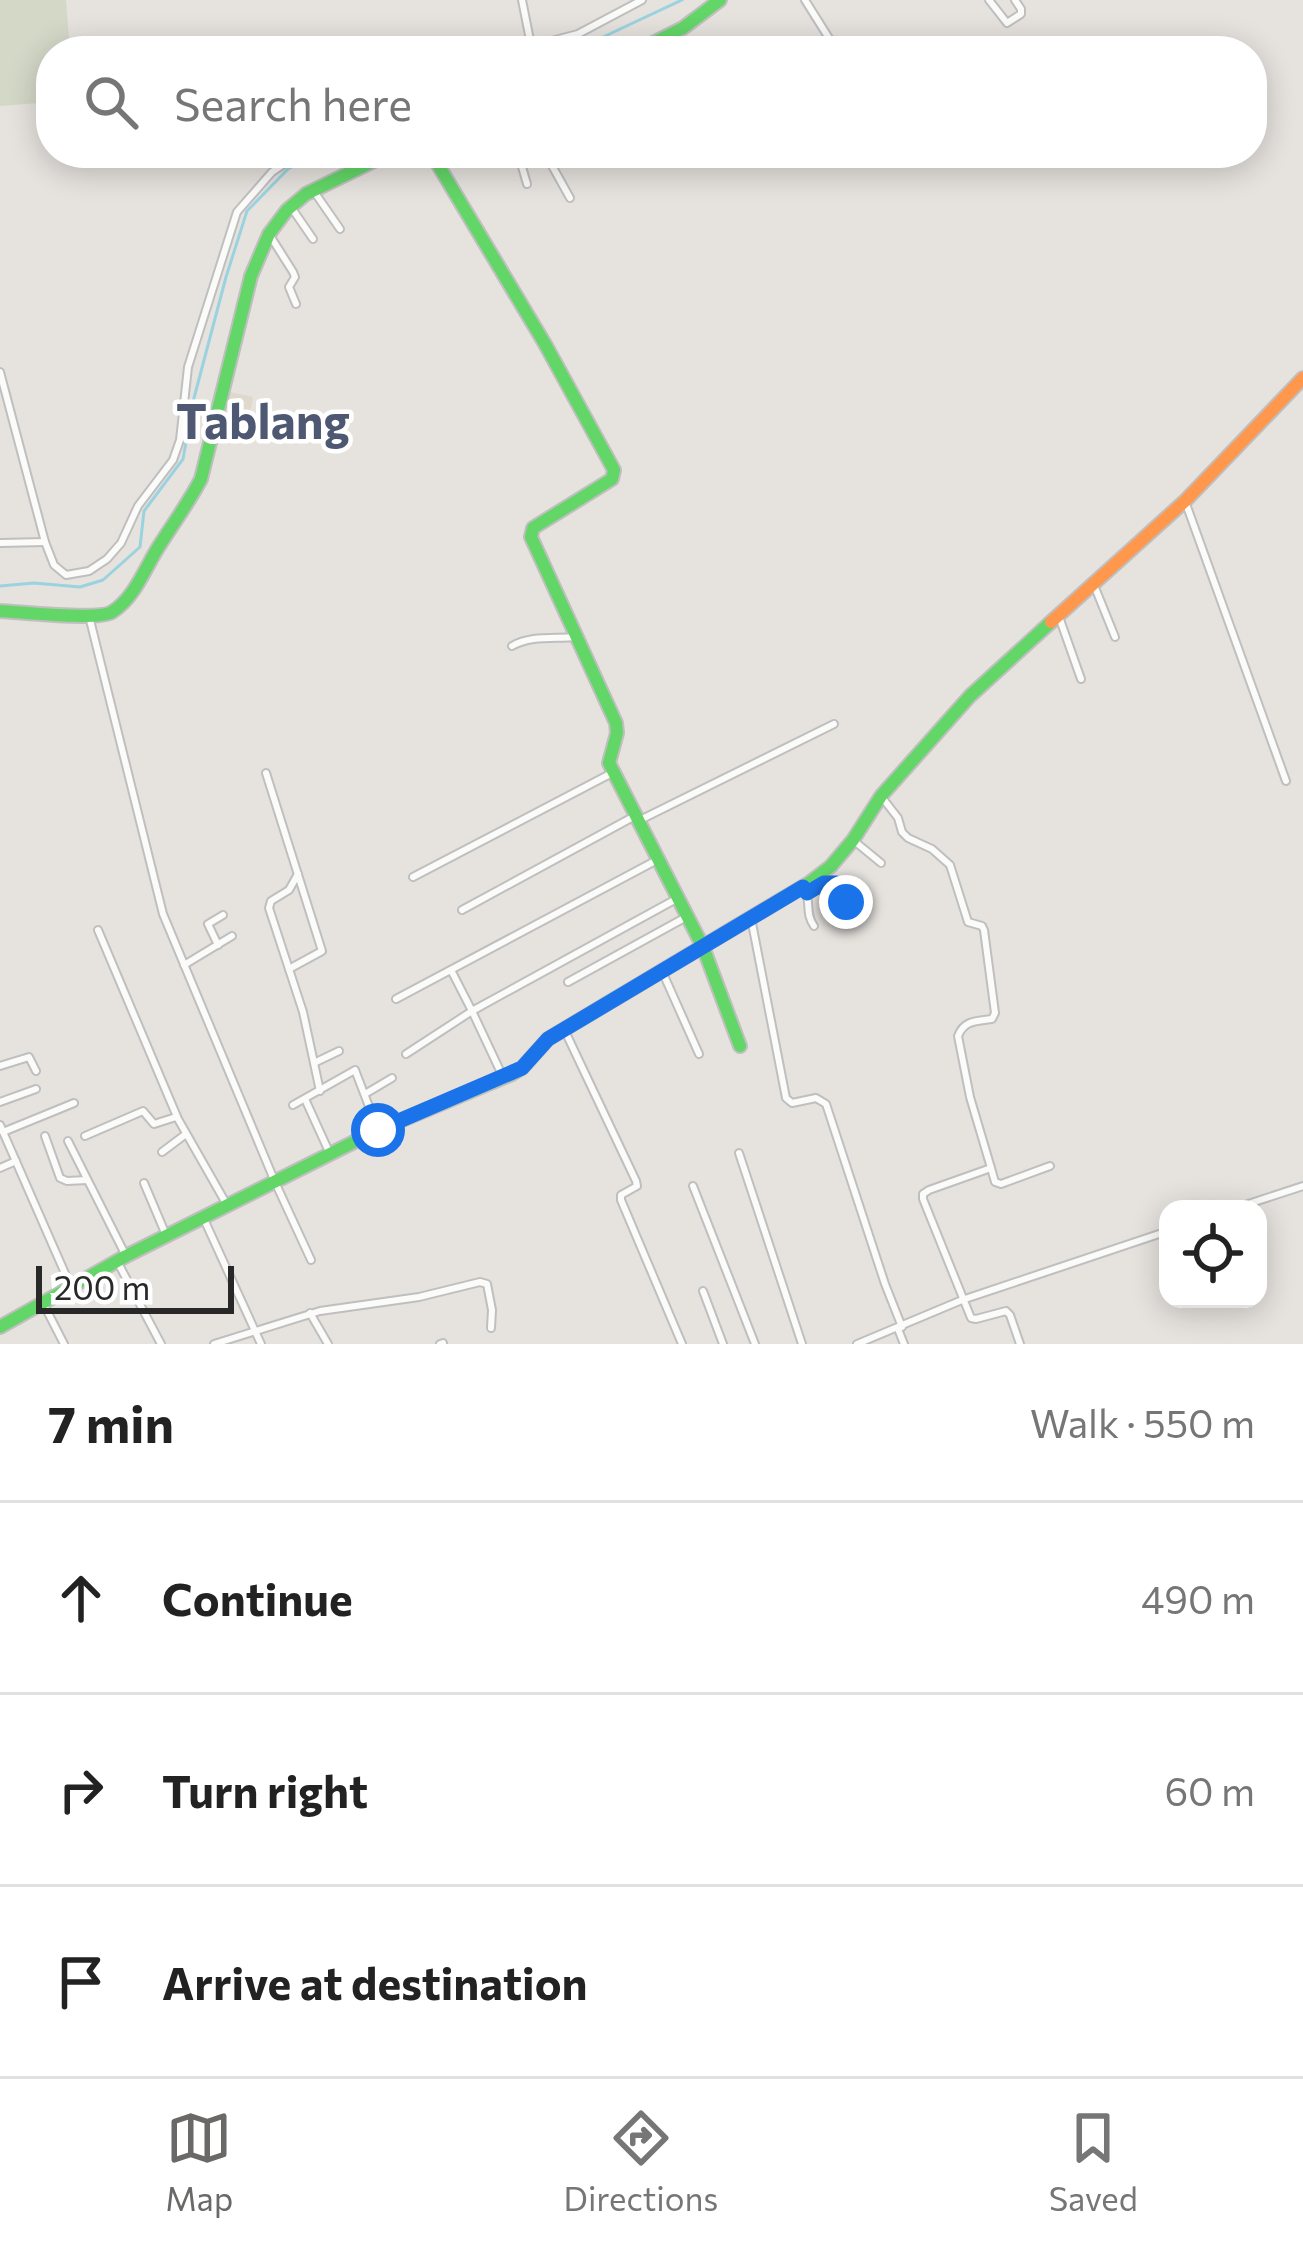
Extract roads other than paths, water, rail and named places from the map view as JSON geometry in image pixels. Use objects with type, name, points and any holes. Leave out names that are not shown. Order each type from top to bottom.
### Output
[{"type":"street","points":[[522,0],[529,36]]},
{"type":"street","points":[[569,36],[642,0]]},
{"type":"street","points":[[667,36],[720,0]]},
{"type":"street","points":[[806,0],[828,36]]},
{"type":"street","points":[[988,0],[1007,23],[1021,14],[1015,0]]},
{"type":"street","points":[[0,372],[54,565],[66,575],[88,571],[121,543],[137,506],[177,452],[188,367],[239,206],[278,168]]},
{"type":"street","points":[[0,610],[88,616],[110,614],[123,604],[201,478],[251,275],[269,234],[313,190],[359,168]]},
{"type":"street","points":[[440,168],[614,470],[612,479],[530,532],[617,728],[609,755],[613,773],[703,946],[740,1046]]},
{"type":"street","points":[[522,168],[527,184]]},
{"type":"street","points":[[553,168],[570,198]]},
{"type":"street","points":[[313,190],[340,229]]},
{"type":"street","points":[[291,207],[313,239]]},
{"type":"street","points":[[269,234],[295,277],[289,287],[296,304]]},
{"type":"street","points":[[805,890],[853,840],[881,796],[970,695],[1185,501],[1303,378]]},
{"type":"street","points":[[1185,501],[1286,781]]},
{"type":"street","points":[[0,543],[45,542]]},
{"type":"street","points":[[1093,582],[1115,637]]},
{"type":"street","points":[[1058,614],[1081,679]]},
{"type":"street","points":[[88,616],[163,914],[311,1260]]},
{"type":"street","points":[[512,646],[546,636],[576,637]]},
{"type":"street","points":[[463,910],[635,819],[834,724]]},
{"type":"street","points":[[266,773],[322,951],[289,969]]},
{"type":"street","points":[[413,877],[613,773]]},
{"type":"street","points":[[881,796],[908,838],[944,857],[968,922],[984,930],[995,1013],[992,1019],[967,1023],[958,1036],[994,1182],[1001,1184],[1050,1166]]},
{"type":"street","points":[[853,840],[881,863]]},
{"type":"street","points":[[396,999],[657,860]]},
{"type":"street","points":[[298,874],[289,890],[268,908],[316,1062],[320,1090]]},
{"type":"street","points":[[0,1328],[227,1205],[378,1130],[522,1068],[548,1039],[805,890],[832,882],[841,888],[846,902]]},
{"type":"street","points":[[805,890],[814,926]]},
{"type":"street","points":[[406,1054],[472,1011],[678,898]]},
{"type":"street","points":[[218,945],[208,924],[223,915]]},
{"type":"street","points":[[568,982],[688,916]]},
{"type":"street","points":[[751,919],[786,1099],[792,1103],[816,1098],[826,1104],[904,1344]]},
{"type":"street","points":[[98,930],[176,1117],[227,1205]]},
{"type":"street","points":[[183,965],[232,936]]},
{"type":"street","points":[[452,970],[503,1078]]},
{"type":"street","points":[[662,971],[699,1054]]},
{"type":"street","points":[[564,1029],[636,1181],[637,1186],[621,1200],[682,1344]]},
{"type":"street","points":[[316,1062],[339,1052]]},
{"type":"street","points":[[0,1066],[29,1057],[36,1071]]},
{"type":"street","points":[[293,1105],[365,1061]]},
{"type":"street","points":[[356,1070],[378,1130]]},
{"type":"street","points":[[364,1094],[392,1078]]},
{"type":"street","points":[[0,1102],[36,1089]]},
{"type":"street","points":[[305,1099],[330,1154]]},
{"type":"street","points":[[70,1286],[2,1128],[74,1103]]},
{"type":"street","points":[[85,1136],[142,1111],[154,1124],[176,1117]]},
{"type":"street","points":[[162,1152],[186,1134]]},
{"type":"street","points":[[45,1136],[60,1178],[87,1180]]},
{"type":"street","points":[[68,1141],[161,1344]]},
{"type":"street","points":[[739,1153],[802,1344]]},
{"type":"street","points":[[0,1168],[16,1161]]},
{"type":"street","points":[[991,1168],[923,1194],[962,1300],[974,1319],[1008,1313],[1020,1344]]},
{"type":"street","points":[[144,1184],[166,1236]]},
{"type":"street","points":[[693,1186],[755,1344]]},
{"type":"street","points":[[1260,1200],[1303,1186]]},
{"type":"street","points":[[203,1217],[261,1344]]},
{"type":"street","points":[[857,1344],[962,1300],[1159,1234]]},
{"type":"street","points":[[215,1344],[310,1313],[484,1282],[491,1304],[491,1328]]},
{"type":"street","points":[[703,1292],[723,1344]]},
{"type":"street","points":[[43,1303],[64,1344]]},
{"type":"street","points":[[310,1313],[328,1344]]},
{"type":"waterway","points":[[605,36],[682,0]]},
{"type":"waterway","points":[[0,586],[80,587],[103,580],[140,547],[144,511],[183,459],[194,398],[247,211],[290,168]]},
{"type":"district","name":"Tablang","points":[[263,419]]}]
